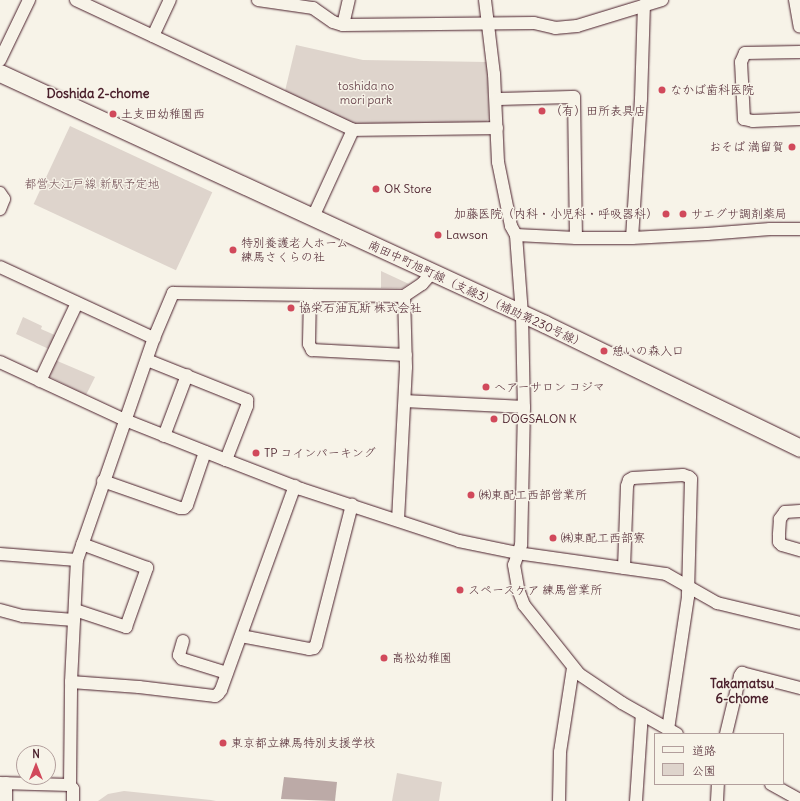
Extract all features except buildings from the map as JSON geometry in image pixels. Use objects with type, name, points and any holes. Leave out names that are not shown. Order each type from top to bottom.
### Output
[{"type":"main road","name":"南田中町旭町線（支線3）（補助第230号線）","points":[[0,73],[313,217],[522,316],[545,324],[800,448]]},
{"type":"street","points":[[0,60],[29,0]]},
{"type":"street","points":[[76,0],[353,130],[497,128]]},
{"type":"street","points":[[153,36],[170,0]]},
{"type":"street","points":[[258,0],[312,8],[333,22],[343,25],[534,23],[555,28],[577,26],[662,0]]},
{"type":"street","points":[[343,25],[349,0]]},
{"type":"street","points":[[485,0],[496,99],[498,162],[511,226],[516,235],[522,316],[524,407],[521,546],[517,553],[514,565],[521,599],[573,668],[589,682],[672,731],[688,587],[691,479],[686,475],[633,478],[629,480],[627,486],[624,568]]},
{"type":"street","points":[[795,0],[800,27]]},
{"type":"street","points":[[632,238],[641,99],[644,5]]},
{"type":"street","points":[[800,52],[750,52],[742,56],[741,62],[744,119],[753,122],[800,119]]},
{"type":"street","points":[[496,99],[574,98],[576,238]]},
{"type":"street","points":[[313,217],[353,130]]},
{"type":"street","points":[[0,193],[4,199],[0,209]]},
{"type":"street","points":[[516,235],[576,238],[632,238],[770,229],[800,229]]},
{"type":"street","points":[[0,267],[154,338]]},
{"type":"street","points":[[73,801],[73,789],[70,785],[71,682],[77,560],[124,420],[154,338],[173,293],[404,296],[422,284],[432,273]]},
{"type":"street","points":[[310,295],[309,344],[312,350],[406,355]]},
{"type":"street","points":[[398,520],[405,401],[406,355],[404,296]]},
{"type":"street","points":[[40,381],[77,303]]},
{"type":"street","points":[[147,360],[247,400],[247,406],[226,460]]},
{"type":"street","points":[[0,362],[124,420],[205,452],[295,486],[459,541],[517,553],[666,574],[716,603],[800,623]]},
{"type":"street","points":[[164,436],[187,375]]},
{"type":"street","points":[[405,401],[524,407]]},
{"type":"street","points":[[104,481],[180,508],[184,508],[187,505],[205,452]]},
{"type":"street","points":[[71,682],[139,687],[215,696],[221,690],[295,486]]},
{"type":"street","points":[[241,636],[309,649],[314,648],[352,505]]},
{"type":"street","points":[[800,511],[785,512],[780,519],[779,535],[779,542],[782,545],[800,550]]},
{"type":"street","points":[[0,610],[22,616],[74,615],[126,627],[147,568],[82,544]]},
{"type":"street","points":[[0,554],[77,560]]},
{"type":"street","points":[[183,641],[179,655],[182,659],[227,673]]},
{"type":"street","points":[[559,801],[560,752],[573,668]]},
{"type":"street","points":[[726,733],[742,673],[800,688]]},
{"type":"street","points":[[636,801],[642,714]]},
{"type":"street","points":[[6,801],[3,783],[70,785]]},
{"type":"street","points":[[717,801],[718,785]]},
{"type":"street","points":[[773,785],[800,800]]},
{"type":"green space","name":"toshida no mori park","points":[[296,45],[363,60],[487,62],[489,119],[484,124],[357,125],[285,91]]},
{"type":"green space","name":"都営大江戸線 新駅予定地","points":[[70,126],[212,192],[176,270],[34,204]]},
{"type":"green space","points":[[381,271],[409,284],[403,288],[381,288]]},
{"type":"green space","points":[[23,317],[42,326],[41,329],[57,336],[51,350],[16,334]]},
{"type":"green space","points":[[55,360],[95,377],[86,395],[48,376]]},
{"type":"green space","points":[[397,773],[442,782],[439,801],[392,801]]},
{"type":"green space","points":[[124,791],[216,801],[98,801],[108,794]]},
{"type":"shaded area","points":[[284,777],[337,782],[335,801],[281,799]]},
{"type":"place","name":"なかば歯科医院","points":[[662,90]]},
{"type":"place","name":"（有）田所表具店","points":[[542,111]]},
{"type":"place","name":"土支田幼稚園西","points":[[113,114]]},
{"type":"place","name":"おそば 満留賀","points":[[792,147]]},
{"type":"place","name":"OK Store","points":[[376,189]]},
{"type":"place","name":"加藤医院（内科・小児科・呼吸器科）","points":[[666,214]]},
{"type":"place","name":"サエグサ調剤薬局","points":[[683,214]]},
{"type":"place","name":"Lawson","points":[[438,235]]},
{"type":"place","name":"特別養護老人ホーム 練馬さくらの社","points":[[233,250]]},
{"type":"place","name":"協栄石油瓦斯 株式会社","points":[[291,308]]},
{"type":"place","name":"憩いの森入口","points":[[604,351]]},
{"type":"place","name":"ヘアーサロン コジマ","points":[[486,387]]},
{"type":"place","name":"DOGSALON K","points":[[494,419]]},
{"type":"place","name":"TP コインパーキング","points":[[256,453]]},
{"type":"place","name":"㈱東配工西部営業所","points":[[471,495]]},
{"type":"place","name":"㈱東配工西部寮","points":[[553,538]]},
{"type":"place","name":"スペースケア 練馬営業所","points":[[460,590]]},
{"type":"place","name":"高松幼稚園","points":[[384,658]]},
{"type":"place","name":"東京都立練馬特別支援学校","points":[[223,743]]},
{"type":"district","name":"Doshida 2-chome","points":[[98,94]]},
{"type":"district","name":"Takamatsu 6-chome","points":[[742,692]]}]
